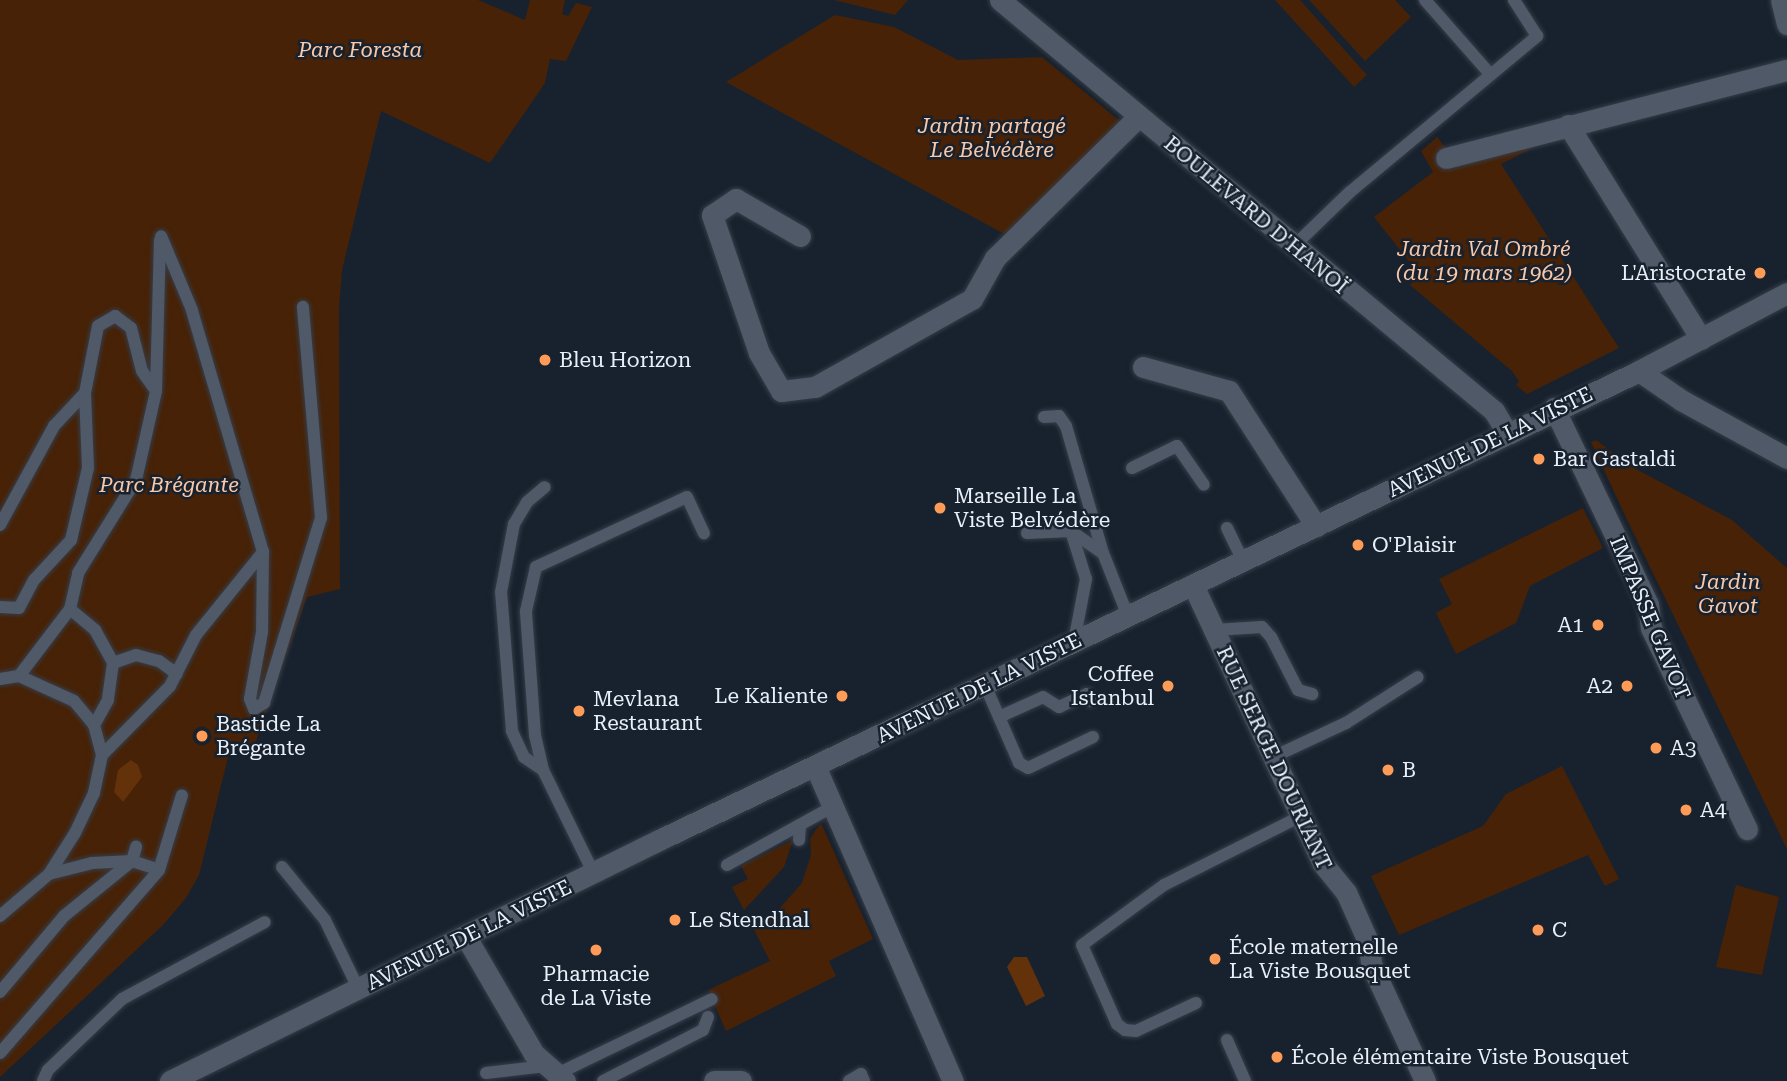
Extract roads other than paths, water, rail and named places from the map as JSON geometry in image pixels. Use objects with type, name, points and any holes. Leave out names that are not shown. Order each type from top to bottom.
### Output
[{"type":"street","name":"BOULEVARD D'HANOÏ","points":[[1000,0],[1494,411],[1507,433]]},
{"type":"street","points":[[1781,0],[1787,24]]},
{"type":"street","points":[[1446,158],[1787,70]]},
{"type":"street","points":[[800,236],[736,199],[712,215],[759,353],[781,391],[815,387],[972,299],[995,257],[1138,117]]},
{"type":"street","points":[[1568,125],[1701,339]]},
{"type":"street","name":"AVENUE DE LA VISTE","points":[[170,1081],[1554,408],[1639,371],[1787,293]]},
{"type":"street","points":[[1143,367],[1229,391],[1316,526]]},
{"type":"street","points":[[1639,371],[1681,400],[1787,458]]},
{"type":"street","name":"IMPASSE GAVOT","points":[[1554,408],[1648,604],[1651,628],[1747,828]]},
{"type":"street","name":"RUE SERGE DOURIANT","points":[[1193,585],[1329,876],[1346,892],[1369,944],[1371,964],[1425,1081]]},
{"type":"street","points":[[816,768],[953,1081]]},
{"type":"street","points":[[466,937],[534,1054],[555,1074]]},
{"type":"street","points":[[714,1081],[741,1081]]},
{"type":"lane","points":[[1425,0],[1490,74]]},
{"type":"lane","points":[[1294,246],[1350,192],[1537,36],[1514,0]]},
{"type":"lane","points":[[19,676],[70,610],[78,573],[136,480],[156,391],[160,236],[192,310],[263,552],[262,632],[250,699],[254,709],[264,703],[321,518],[303,307]]},
{"type":"lane","points":[[0,607],[19,608],[34,580],[71,540],[88,468],[85,393],[98,326],[115,316],[131,328],[142,371],[156,391]]},
{"type":"lane","points":[[0,525],[54,426],[85,393]]},
{"type":"lane","points":[[1044,417],[1059,416],[1066,426],[1103,553],[1128,616]]},
{"type":"lane","points":[[1132,468],[1177,446],[1204,485]]},
{"type":"lane","points":[[543,770],[524,757],[512,731],[501,592],[514,524],[527,502],[545,487]]},
{"type":"lane","points":[[594,874],[543,770],[535,735],[526,611],[536,567],[687,497],[704,533]]},
{"type":"lane","points":[[1227,528],[1243,561]]},
{"type":"lane","points":[[1027,533],[1071,531],[1103,553]]},
{"type":"lane","points":[[1071,531],[1086,579],[1074,642]]},
{"type":"lane","points":[[102,755],[170,687],[196,635],[263,552]]},
{"type":"lane","points":[[70,610],[95,629],[113,663],[108,700],[94,725]]},
{"type":"lane","points":[[1214,630],[1262,627],[1271,637],[1298,690],[1312,694]]},
{"type":"lane","points":[[113,663],[136,655],[159,661],[177,674]]},
{"type":"lane","points":[[0,679],[19,676],[74,701],[94,725],[102,755],[94,793],[49,874],[0,916]]},
{"type":"lane","points":[[1273,757],[1346,723],[1418,677]]},
{"type":"lane","points":[[985,685],[1019,763],[1028,768],[1093,737]]},
{"type":"lane","points":[[999,717],[1044,697],[1059,707],[1087,694],[1091,701]]},
{"type":"lane","points":[[0,1053],[159,870],[182,795]]},
{"type":"lane","points":[[727,865],[832,807]]},
{"type":"lane","points":[[1196,1003],[1136,1031],[1125,1030],[1117,1024],[1082,945],[1164,885],[1301,816]]},
{"type":"lane","points":[[799,840],[800,825]]},
{"type":"lane","points":[[0,992],[64,916],[132,861],[135,847]]},
{"type":"lane","points":[[49,874],[92,863],[132,861],[159,870]]},
{"type":"lane","points":[[282,867],[325,920],[359,990]]},
{"type":"lane","points":[[43,1081],[48,1070],[122,999],[265,922]]},
{"type":"lane","points":[[486,1073],[555,1074],[712,999]]},
{"type":"lane","points":[[603,1081],[703,1030],[708,1017]]},
{"type":"lane","points":[[1227,1040],[1245,1081]]},
{"type":"lane","points":[[849,1081],[861,1074],[864,1081]]},
{"type":"place","name":"L'Aristocrate","points":[[1760,273]]},
{"type":"place","name":"Bleu Horizon","points":[[545,360]]},
{"type":"place","name":"Bar Gastaldi","points":[[1539,459]]},
{"type":"place","name":"Marseille La Viste Belvédère","points":[[940,508]]},
{"type":"place","name":"O'Plaisir","points":[[1358,545]]},
{"type":"place","name":"A1","points":[[1598,625]]},
{"type":"place","name":"Coffee Istanbul","points":[[1168,686]]},
{"type":"place","name":"A2","points":[[1627,686]]},
{"type":"place","name":"Le Kaliente","points":[[842,696]]},
{"type":"place","name":"Mevlana Restaurant","points":[[579,711]]},
{"type":"place","name":"Bastide La Brégante","points":[[202,736]]},
{"type":"place","name":"A3","points":[[1656,748]]},
{"type":"place","name":"B","points":[[1388,770]]},
{"type":"place","name":"A4","points":[[1686,810]]},
{"type":"place","name":"Le Stendhal","points":[[675,920]]},
{"type":"place","name":"C","points":[[1538,930]]},
{"type":"place","name":"Pharmacie de La Viste","points":[[596,950]]},
{"type":"place","name":"École maternelle La Viste Bousquet","points":[[1215,959]]},
{"type":"place","name":"École élémentaire Viste Bousquet","points":[[1277,1057]]},
{"type":"park label","name":"Parc Foresta","points":[[360,50]]},
{"type":"park label","name":"Jardin partagé Le Belvédère","points":[[992,138]]},
{"type":"park label","name":"Jardin Val Ombré (du 19 mars 1962)","points":[[1484,261]]},
{"type":"park label","name":"Parc Brégante","points":[[169,485]]},
{"type":"park label","name":"Jardin Gavot","points":[[1728,594]]}]
